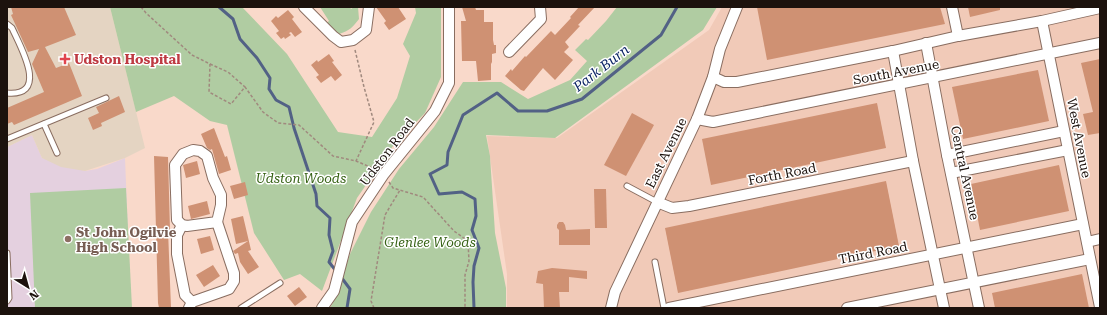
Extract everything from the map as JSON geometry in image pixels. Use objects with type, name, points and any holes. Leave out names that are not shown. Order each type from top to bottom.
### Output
[{"type":"street","points":[[304,7],[341,42],[354,40],[366,30],[369,7]]},
{"type":"street","name":"Udston Road","points":[[322,308],[334,291],[352,222],[384,174],[436,111],[449,83],[448,7]]},
{"type":"street","points":[[509,52],[541,19],[540,7]]},
{"type":"street","name":"East Avenue","points":[[611,308],[615,292],[697,119],[713,77],[720,49],[737,7]]},
{"type":"street","points":[[952,7],[958,36]]},
{"type":"street","name":"South Avenue","points":[[713,77],[724,82],[737,82],[1100,8]]},
{"type":"street","name":"West Avenue","points":[[1042,21],[1100,307]]},
{"type":"street","name":"Central Avenue","points":[[926,43],[947,155],[979,308]]},
{"type":"street","name":"South Avenue","points":[[697,119],[714,122],[1100,43]]},
{"type":"street","points":[[893,51],[913,161],[944,308]]},
{"type":"street","points":[[947,155],[1064,131]]},
{"type":"street","points":[[182,225],[177,235],[177,254],[185,294],[190,305],[229,289],[234,281],[234,273],[217,222],[222,205],[221,195],[213,178],[207,156],[200,151],[193,150],[184,154],[175,165],[177,220],[182,225],[186,226],[217,222]]},
{"type":"street","points":[[951,173],[1068,150]]},
{"type":"street","name":"Forth Road","points":[[657,202],[672,208],[689,206],[913,161]]},
{"type":"street","name":"Third Road","points":[[669,308],[1083,224]]},
{"type":"street","points":[[1087,242],[1100,239]]},
{"type":"street","points":[[847,308],[1090,259]]},
{"type":"lane","points":[[7,24],[12,28],[29,68],[30,80],[27,87],[23,90],[16,93],[7,93]]},
{"type":"lane","points":[[7,139],[106,98]]},
{"type":"lane","points":[[44,124],[57,153]]},
{"type":"lane","points":[[627,186],[657,202]]},
{"type":"lane","points":[[7,253],[9,298],[7,301]]},
{"type":"lane","points":[[655,262],[664,308]]},
{"type":"lane","points":[[241,308],[280,282]]},
{"type":"path","points":[[141,7],[192,55],[228,72],[245,87],[264,112],[278,123],[299,125],[333,156],[356,162],[384,174],[393,188],[422,197],[454,230],[468,241],[469,261],[465,275],[465,308]]},
{"type":"path","points":[[354,40],[364,87],[374,122],[356,162]]},
{"type":"path","points":[[210,64],[209,92],[231,104],[245,87]]},
{"type":"path","points":[[374,308],[371,301],[385,215],[400,190]]},
{"type":"shaded area","name":"Udston Hospital","points":[[7,7],[110,7],[145,148],[125,158],[85,171],[61,167],[42,158],[32,135],[7,147]]},
{"type":"shaded area","points":[[722,7],[1100,7],[1100,308],[507,308],[507,274],[487,136],[557,138],[709,30]]},
{"type":"shaded area","name":"St John Ogilvie High School","points":[[32,135],[42,158],[85,171],[97,169],[125,158],[131,308],[7,308],[7,147]]},
{"type":"green space","name":"Udston Woods","points":[[110,7],[242,7],[287,54],[338,132],[372,137],[397,98],[410,56],[403,44],[416,13],[415,7],[441,7],[441,77],[425,113],[393,146],[357,198],[322,291],[300,274],[284,280],[254,233],[227,125],[210,121],[174,96],[136,112]]},
{"type":"green space","points":[[320,7],[350,7],[351,9],[358,7],[359,19],[346,32],[339,34],[325,24],[329,21]]},
{"type":"green space","name":"Glenlee Woods","points":[[617,7],[717,7],[703,30],[555,138],[486,135],[490,156],[495,233],[506,288],[506,308],[330,308],[335,299],[350,254],[371,212],[399,169],[434,127],[463,82],[501,82],[528,99],[570,80],[587,61],[575,50],[586,39],[588,40]]},
{"type":"green space","name":"St John Ogilvie High School","points":[[126,188],[132,308],[35,308],[30,193]]},
{"type":"building","points":[[11,7],[64,7],[76,35],[45,47],[56,68],[69,63],[82,96],[14,125],[12,122],[7,124],[7,108],[44,92],[32,64],[39,49],[28,52],[11,15],[13,14]]},
{"type":"building","points":[[376,7],[398,7],[406,19],[389,30],[384,23],[386,21]]},
{"type":"building","points":[[462,7],[475,7],[476,10],[484,10],[484,22],[493,22],[493,40],[494,45],[496,45],[496,53],[492,54],[491,80],[478,81],[476,61],[462,61],[461,21],[466,21]]},
{"type":"building","points":[[579,7],[595,7],[565,42],[569,47],[564,52],[573,60],[555,80],[543,68],[524,91],[521,90],[505,76],[511,69],[512,71],[551,31],[555,35]]},
{"type":"building","points":[[757,7],[940,7],[945,24],[767,60]]},
{"type":"building","points":[[968,7],[1000,7],[1000,10],[970,17]]},
{"type":"building","points":[[288,10],[294,17],[292,19],[302,32],[295,37],[291,32],[289,33],[291,35],[285,39],[284,37],[281,39],[276,33],[279,31],[271,21],[276,16],[278,18]]},
{"type":"building","points":[[329,54],[334,61],[332,62],[342,75],[335,81],[331,76],[321,83],[316,77],[319,75],[311,65]]},
{"type":"building","points":[[1100,59],[1100,133],[1088,135],[1083,114],[1093,112],[1081,63]]},
{"type":"building","points":[[1038,70],[1049,121],[963,139],[952,87]]},
{"type":"building","points":[[119,96],[125,112],[101,123],[102,126],[93,130],[88,118],[99,113],[96,107]]},
{"type":"building","points":[[877,103],[886,148],[711,185],[702,139]]},
{"type":"building","points":[[632,113],[654,125],[626,176],[604,165]]},
{"type":"building","points":[[214,128],[225,157],[227,156],[231,170],[219,174],[212,149],[210,150],[207,148],[201,134]]},
{"type":"building","points":[[154,156],[168,157],[170,230],[168,230],[171,308],[159,308],[158,303]]},
{"type":"building","points":[[197,161],[200,174],[186,178],[183,165]]},
{"type":"building","points":[[1059,165],[1069,211],[980,230],[971,184]]},
{"type":"building","points":[[886,181],[899,246],[678,293],[665,228]]},
{"type":"building","points":[[245,182],[248,195],[234,199],[230,186]]},
{"type":"building","points":[[594,189],[606,189],[607,228],[595,228]]},
{"type":"building","points":[[207,201],[210,214],[191,219],[188,206]]},
{"type":"building","points":[[243,216],[251,250],[248,251],[259,267],[248,274],[240,262],[238,253],[235,254],[233,251],[248,241],[236,244],[231,219]]},
{"type":"building","points":[[559,222],[563,222],[566,230],[590,229],[590,245],[559,245],[559,230],[557,225]]},
{"type":"building","points":[[210,236],[214,250],[201,254],[197,239]]},
{"type":"building","points":[[213,265],[220,276],[204,287],[196,275]]},
{"type":"building","points":[[552,268],[587,271],[587,279],[569,277],[569,292],[559,292],[560,308],[544,308],[543,284],[536,283],[538,271]]},
{"type":"building","points":[[1082,274],[1089,308],[995,308],[992,293]]},
{"type":"building","points":[[299,287],[307,297],[295,306],[287,296]]},
{"type":"waterway","points":[[219,7],[233,19],[240,39],[257,58],[270,78],[269,89],[276,100],[289,107],[294,128],[316,194],[317,206],[330,218],[329,235],[333,251],[329,262],[336,271]]},
{"type":"waterway","name":"Park Burn","points":[[474,308],[474,266],[479,248],[472,230],[476,216],[475,199],[462,192],[439,194],[430,174],[447,165],[448,152],[463,115],[497,93],[518,111],[547,111],[582,99],[661,35],[677,7]]},
{"type":"waterway","points":[[341,277],[350,289],[347,308]]},
{"type":"place","name":"Udston Hospital","points":[[65,59]]},
{"type":"place","name":"St John Ogilvie High School","points":[[68,239]]}]
